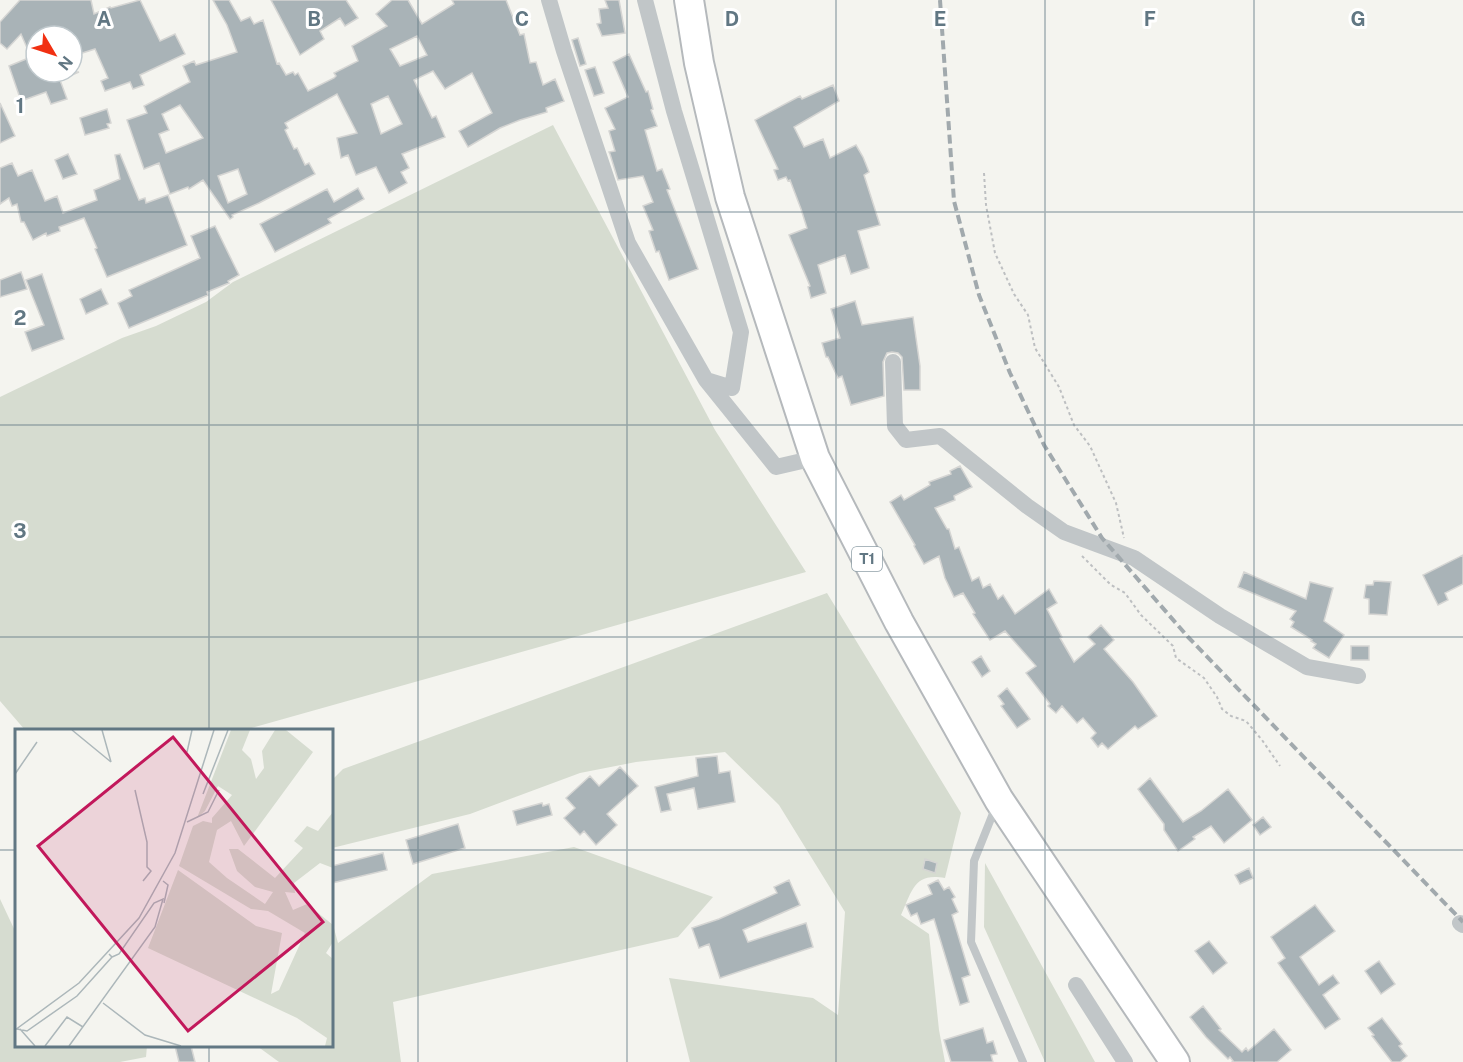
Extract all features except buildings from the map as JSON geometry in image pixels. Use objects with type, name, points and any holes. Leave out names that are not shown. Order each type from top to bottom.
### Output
[{"type":"highway","name":"T1","points":[[689,0],[699,63],[730,197],[815,458],[899,622],[999,800],[1175,1062]]},
{"type":"street","points":[[549,0],[628,243],[706,380],[776,467],[815,458]]},
{"type":"street","points":[[645,0],[674,111],[741,332],[732,388],[706,380]]},
{"type":"street","points":[[893,362],[895,426],[906,440],[940,436],[1027,506],[1064,532],[1134,558],[1220,616],[1307,666],[1358,676]]},
{"type":"street","points":[[1076,985],[1125,1062]]},
{"type":"lane","points":[[999,800],[974,861],[970,942],[1023,1062]]},
{"type":"path","points":[[984,173],[994,253],[1014,294],[1028,315],[1035,348],[1059,387],[1074,425],[1090,446],[1108,485],[1116,503],[1124,537],[1134,558]]},
{"type":"path","points":[[1064,532],[1075,549],[1111,585],[1125,593],[1141,615],[1173,646],[1176,658],[1204,678],[1222,709],[1231,716],[1246,721],[1280,766]]},
{"type":"shaded area","points":[[553,125],[715,430],[806,572],[248,729],[24,729],[0,701],[0,397],[122,338],[156,326],[206,302],[233,282]]},
{"type":"shaded area","points":[[827,593],[961,813],[945,878],[935,877],[920,881],[912,891],[901,915],[929,934],[939,1030],[945,1062],[690,1062],[669,978],[813,998],[838,1015],[845,912],[779,805],[725,752],[636,762],[580,773],[470,814],[333,848],[333,779],[343,769]]},
{"type":"shaded area","points":[[574,847],[713,897],[678,937],[393,1002],[401,1062],[279,1062],[258,1047],[333,1047],[333,925],[338,943],[432,874]]},
{"type":"shaded area","points":[[985,863],[1095,1062],[1045,1062],[984,927]]},
{"type":"shaded area","points":[[0,899],[15,931],[15,1047],[147,1047],[146,1057],[120,1062],[0,1062]]},
{"type":"railway","points":[[940,0],[954,201],[979,295],[1010,373],[1044,445],[1102,538],[1188,637],[1463,922]]}]
